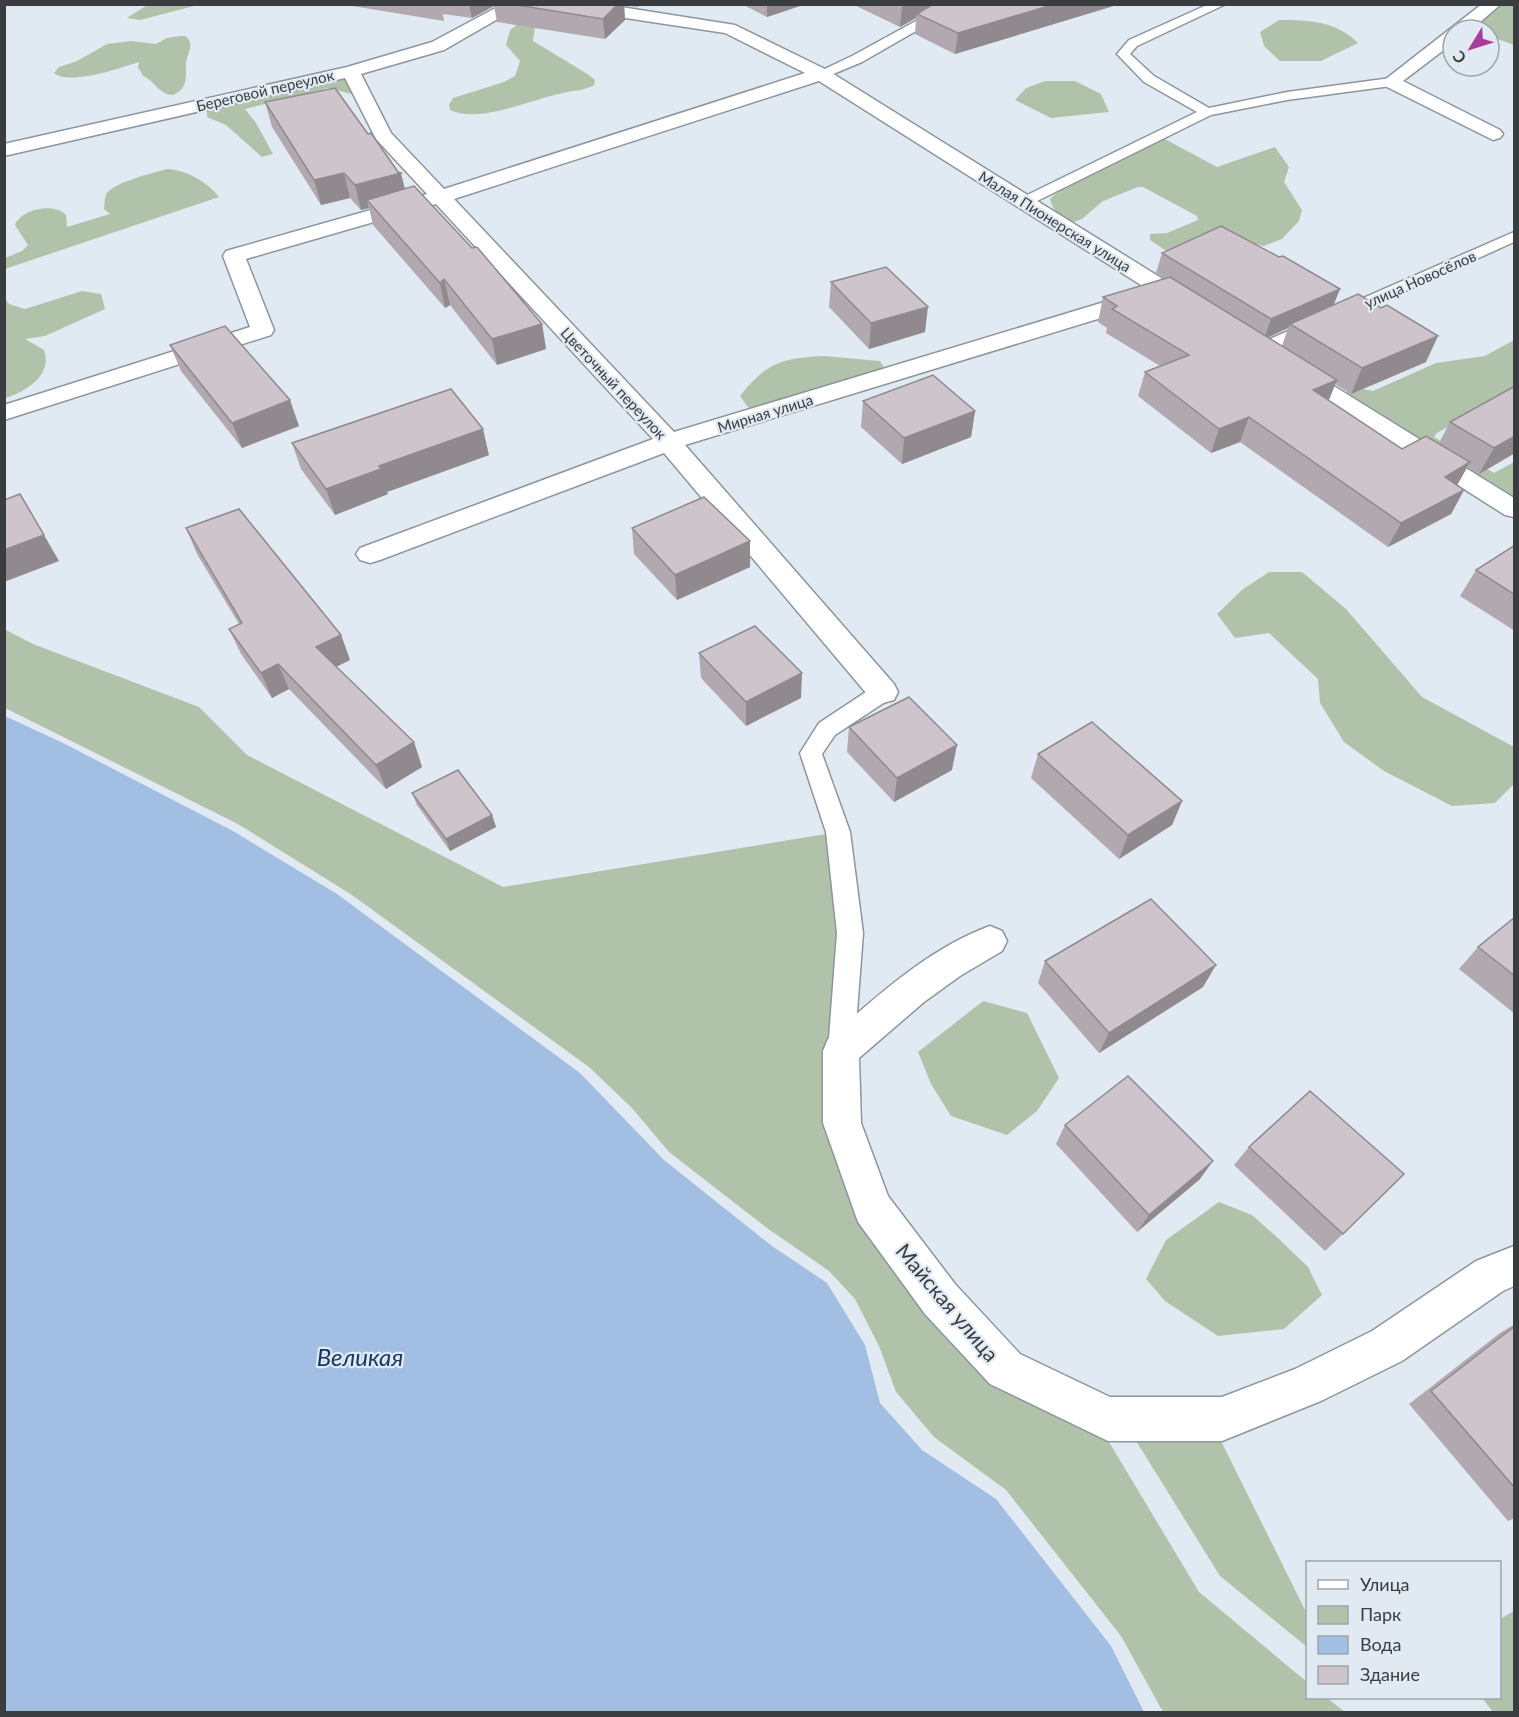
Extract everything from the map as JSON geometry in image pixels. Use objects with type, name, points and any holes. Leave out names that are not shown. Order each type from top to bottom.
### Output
[{"type":"street","name":"Береговой переулок","points":[[4,150],[351,70],[438,46],[516,4]]},
{"type":"street","name":"Малая Пионерская улица","points":[[566,4],[655,11],[729,29],[821,74],[1204,314]]},
{"type":"street","points":[[1475,18],[1493,4]]},
{"type":"street","points":[[1441,44],[1391,82],[1493,134]]},
{"type":"street","name":"Цветочный переулок","points":[[351,70],[383,135],[669,442],[883,692]]},
{"type":"street","points":[[4,413],[263,330],[234,256],[442,196],[821,74]]},
{"type":"street","name":"Мирная улица","points":[[370,554],[669,442],[1167,291]]},
{"type":"street","points":[[1242,338],[1515,509]]},
{"type":"street","points":[[842,1051],[894,1002],[950,962],[990,941]]},
{"type":"street","name":"Майская улица","points":[[842,1051],[842,1123],[872,1208],[940,1299],[1005,1369],[1108,1419],[1222,1419],[1306,1386],[1387,1346],[1490,1275],[1515,1266]]},
{"type":"lane","points":[[821,74],[857,59],[957,4]]},
{"type":"lane","points":[[1207,112],[1149,79],[1123,54],[1133,43],[1220,4]]},
{"type":"lane","points":[[1024,202],[1207,112],[1287,96],[1391,82]]},
{"type":"lane","name":"улица Новосёлов","points":[[1260,350],[1515,237]]},
{"type":"lane","points":[[842,1051],[850,933],[838,832],[811,753],[827,729],[883,692]]},
{"type":"green space","points":[[149,4],[198,5],[140,20],[127,18]]},
{"type":"green space","points":[[1510,4],[1514,6],[1514,45],[1501,40],[1501,18],[1464,18],[1478,5]]},
{"type":"green space","points":[[525,19],[535,27],[533,41],[589,75],[595,80],[594,85],[491,112],[462,114],[450,110],[449,105],[453,98],[504,82],[515,76],[520,61],[506,45],[510,30]]},
{"type":"green space","points":[[1279,20],[1321,23],[1341,30],[1358,43],[1321,61],[1280,61],[1264,46],[1260,32]]},
{"type":"green space","points":[[180,36],[188,39],[190,46],[185,83],[178,93],[173,95],[164,93],[143,76],[138,67],[139,62],[82,77],[61,77],[54,73],[59,67],[77,61],[107,44],[131,41],[156,44],[167,38]]},
{"type":"green space","points":[[332,78],[348,78],[355,95],[328,88],[245,109],[256,123],[273,154],[262,157],[226,125],[207,117],[207,110]]},
{"type":"green space","points":[[1045,81],[1075,81],[1101,94],[1109,112],[1051,118],[1015,100],[1026,88]]},
{"type":"green space","points":[[1163,138],[1217,167],[1275,147],[1289,167],[1284,182],[1302,210],[1299,221],[1282,239],[1263,246],[1236,239],[1168,252],[1150,240],[1150,234],[1167,233],[1198,220],[1197,216],[1143,187],[1103,201],[1082,219],[1074,222],[1062,217],[1051,204],[1050,199],[1061,189]]},
{"type":"green space","points":[[167,169],[181,171],[196,178],[219,197],[5,269],[5,258],[22,251],[28,245],[15,225],[24,215],[39,209],[54,209],[66,215],[67,227],[110,214],[104,209],[105,197],[115,186]]},
{"type":"green space","points":[[82,291],[101,294],[105,309],[45,336],[25,339],[44,350],[45,367],[41,375],[29,387],[5,398],[5,298],[9,304],[25,309]]},
{"type":"green space","points":[[1514,340],[1514,396],[1510,394],[1437,433],[1434,437],[1494,473],[1514,462],[1514,501],[1343,394],[1358,388],[1373,391],[1436,363],[1485,356]]},
{"type":"green space","points":[[824,356],[880,361],[884,367],[882,371],[750,410],[740,396],[759,376],[776,364],[797,358]]},
{"type":"green space","points":[[1269,572],[1302,572],[1346,609],[1422,697],[1514,747],[1514,784],[1495,803],[1452,806],[1384,771],[1344,742],[1320,703],[1318,679],[1269,633],[1235,638],[1217,614],[1243,589]]},
{"type":"green space","points":[[4,629],[33,644],[199,707],[247,755],[503,887],[826,834],[839,938],[858,1216],[1103,1432],[1199,1592],[1306,1681],[1306,1699],[1328,1699],[1345,1712],[1163,1712],[1121,1636],[1006,1490],[934,1437],[896,1392],[879,1346],[855,1299],[829,1271],[767,1228],[669,1152],[632,1108],[589,1067],[352,895],[238,824],[5,708]]},
{"type":"green space","points":[[983,1001],[1027,1013],[1059,1078],[1037,1111],[1007,1135],[951,1116],[931,1084],[918,1052]]},
{"type":"green space","points":[[1219,1202],[1252,1215],[1308,1267],[1322,1295],[1284,1329],[1218,1336],[1165,1301],[1146,1279],[1166,1240]]},
{"type":"green space","points":[[1218,1435],[1306,1612],[1306,1646],[1220,1576],[1133,1436]]},
{"type":"green space","points":[[1514,1611],[1514,1712],[1493,1712],[1483,1699],[1501,1699],[1501,1618]]},
{"type":"water","name":"Великая","points":[[5,716],[63,743],[233,831],[337,894],[580,1073],[664,1160],[772,1246],[827,1283],[865,1345],[880,1403],[922,1450],[996,1499],[1111,1646],[1144,1712],[5,1712]]},
{"type":"building","points":[[511,4],[618,4],[603,19]]},
{"type":"building","points":[[933,4],[1055,4],[958,33],[917,14]]},
{"type":"building","points":[[335,88],[368,134],[371,133],[401,173],[355,185],[344,173],[314,180],[265,102]]},
{"type":"building","points":[[414,186],[472,248],[477,247],[542,324],[492,339],[444,279],[440,283],[367,200]]},
{"type":"building","points":[[1221,226],[1279,257],[1283,256],[1340,289],[1271,319],[1162,253]]},
{"type":"building","points":[[886,267],[928,307],[871,323],[831,282]]},
{"type":"building","points":[[1170,277],[1337,380],[1313,390],[1402,449],[1426,436],[1470,462],[1445,477],[1464,490],[1401,523],[1249,417],[1219,429],[1145,372],[1189,355],[1112,309],[1117,306],[1103,297]]},
{"type":"building","points":[[1358,294],[1381,308],[1387,305],[1438,336],[1362,368],[1290,324]]},
{"type":"building","points":[[225,326],[290,400],[232,423],[170,345]]},
{"type":"building","points":[[933,375],[975,411],[904,438],[863,401]]},
{"type":"building","points":[[1515,386],[1515,436],[1494,448],[1450,422]]},
{"type":"building","points":[[451,389],[483,429],[379,466],[381,469],[326,489],[292,443]]},
{"type":"building","points":[[20,494],[44,535],[4,550],[4,500]]},
{"type":"building","points":[[704,497],[750,541],[675,575],[632,528]]},
{"type":"building","points":[[239,509],[341,635],[316,647],[414,742],[376,765],[278,664],[261,673],[229,629],[242,623],[186,528]]},
{"type":"building","points":[[1515,545],[1515,595],[1476,570]]},
{"type":"building","points":[[755,626],[802,673],[746,702],[699,653]]},
{"type":"building","points":[[909,697],[957,745],[897,778],[849,727]]},
{"type":"building","points":[[1092,722],[1182,801],[1128,835],[1038,754]]},
{"type":"building","points":[[458,770],[492,815],[446,839],[412,793]]},
{"type":"building","points":[[1151,899],[1216,965],[1109,1033],[1045,961]]},
{"type":"building","points":[[1515,917],[1515,976],[1478,947]]},
{"type":"building","points":[[1128,1076],[1213,1161],[1149,1215],[1065,1125]]},
{"type":"building","points":[[1310,1091],[1404,1174],[1343,1234],[1249,1147]]},
{"type":"building","points":[[1515,1326],[1515,1488],[1431,1391]]}]
